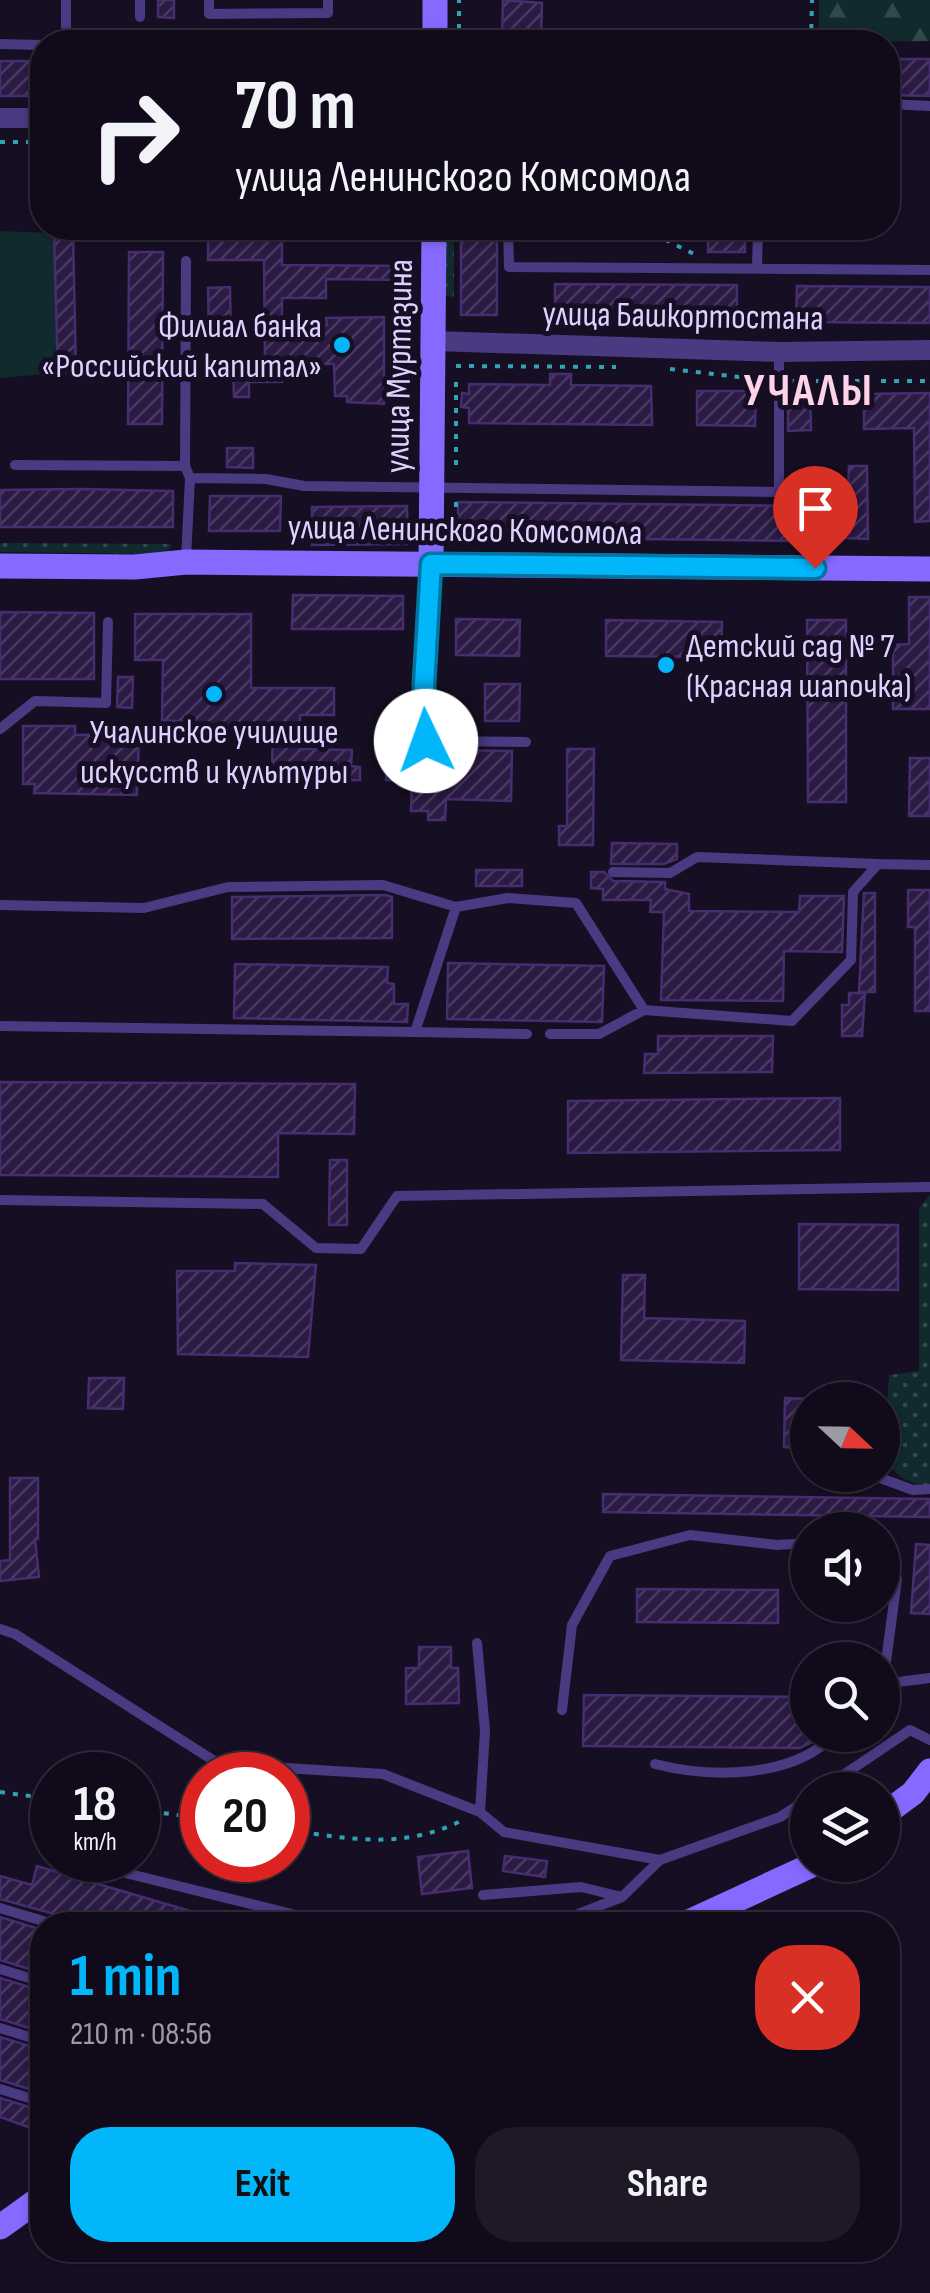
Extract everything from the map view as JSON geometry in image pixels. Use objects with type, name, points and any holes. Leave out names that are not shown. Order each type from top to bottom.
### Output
[{"type":"street","points":[[435,0],[435,30]]},
{"type":"street","points":[[0,118],[30,118]]},
{"type":"street","name":"улица Муртазина","points":[[431,564],[444,486],[444,341],[435,240]]},
{"type":"street","name":"улица Башкортостана","points":[[444,341],[779,352],[930,350]]},
{"type":"street","name":"улица Ленинского Комсомола","points":[[0,566],[135,567],[186,562],[930,569]]},
{"type":"street","points":[[900,1803],[913,1793],[930,1770]]},
{"type":"street","points":[[710,1912],[790,1875]]},
{"type":"street","points":[[0,2226],[30,2205]]},
{"type":"lane","points":[[66,0],[66,30]]},
{"type":"lane","points":[[140,0],[140,18]]},
{"type":"lane","points":[[209,0],[209,14],[328,13],[328,0]]},
{"type":"lane","points":[[0,44],[30,45]]},
{"type":"lane","points":[[900,105],[930,106]]},
{"type":"lane","points":[[508,240],[508,267],[930,270]]},
{"type":"lane","points":[[757,268],[758,240]]},
{"type":"lane","points":[[186,261],[184,466],[190,478],[186,562]]},
{"type":"lane","points":[[190,478],[266,479],[304,486],[779,492],[779,352]]},
{"type":"lane","points":[[15,465],[184,466]]},
{"type":"lane","points":[[431,564],[424,685],[426,741],[526,742]]},
{"type":"lane","points":[[0,729],[36,701],[106,703],[108,622]]},
{"type":"lane","points":[[613,872],[670,873],[696,856],[930,865]]},
{"type":"lane","points":[[550,1034],[599,1034],[644,1010],[792,1021],[851,960],[853,892],[878,864]]},
{"type":"lane","points":[[0,905],[144,908],[228,887],[383,885],[456,906],[508,898],[576,904],[644,1010]]},
{"type":"lane","points":[[414,1032],[456,906]]},
{"type":"lane","points":[[0,1026],[527,1034]]},
{"type":"lane","points":[[0,1200],[264,1204],[316,1248],[361,1249],[397,1196],[930,1187]]},
{"type":"lane","points":[[900,1485],[913,1490],[930,1489]]},
{"type":"lane","points":[[562,1710],[572,1625],[610,1556],[690,1536],[790,1544]]},
{"type":"lane","points":[[0,1629],[15,1634],[219,1764],[384,1774],[480,1812],[504,1832],[660,1860]]},
{"type":"lane","points":[[478,1643],[485,1731],[480,1812]]},
{"type":"lane","points":[[900,1682],[930,1678]]},
{"type":"lane","points":[[847,1772],[910,1730],[930,1740]]},
{"type":"lane","points":[[654,1764],[697,1775],[784,1764],[819,1752]]},
{"type":"lane","points":[[582,1912],[622,1896],[660,1860],[790,1811]]},
{"type":"lane","points":[[160,1882],[283,1912]]},
{"type":"lane","points":[[483,1895],[581,1888],[622,1896]]},
{"type":"lane","points":[[0,1908],[30,1917]]},
{"type":"lane","points":[[0,1968],[30,1978]]},
{"type":"lane","points":[[0,2028],[30,2037]]},
{"type":"lane","points":[[0,2089],[30,2098]]},
{"type":"path","points":[[459,0],[459,30]]},
{"type":"path","points":[[811,30],[812,0]]},
{"type":"path","points":[[0,142],[30,142]]},
{"type":"path","points":[[664,240],[714,268]]},
{"type":"path","points":[[444,341],[456,366],[444,486],[456,546]]},
{"type":"path","points":[[456,366],[623,367]]},
{"type":"path","points":[[660,368],[779,382],[930,381]]},
{"type":"path","points":[[0,1792],[30,1795]]},
{"type":"path","points":[[310,1833],[380,1843],[441,1831],[480,1812]]},
{"type":"green space","points":[[819,0],[930,0],[930,41],[900,41],[900,30],[819,30]]},
{"type":"green space","points":[[0,231],[30,232],[30,240],[54,240],[58,373],[0,378]]},
{"type":"green space","points":[[442,240],[454,240],[454,297],[443,295]]},
{"type":"green space","points":[[0,543],[171,544],[168,554],[0,552]]},
{"type":"green space","points":[[930,1195],[930,1485],[900,1476],[900,1382],[889,1382],[889,1375],[919,1371],[919,1208]]},
{"type":"building","points":[[158,0],[174,0],[174,18],[158,17]]},
{"type":"building","points":[[503,0],[542,3],[541,30],[502,30]]},
{"type":"building","points":[[900,59],[930,59],[930,96],[900,95]]},
{"type":"building","points":[[0,61],[30,61],[30,96],[0,96]]},
{"type":"building","points":[[54,240],[73,240],[76,372],[58,373]]},
{"type":"building","points":[[208,240],[282,240],[282,265],[407,266],[407,280],[326,279],[326,298],[282,298],[282,326],[327,325],[326,318],[384,317],[384,404],[347,402],[347,396],[335,396],[334,364],[282,364],[282,382],[249,382],[249,397],[234,397],[233,365],[265,364],[264,260],[208,260]]},
{"type":"building","points":[[461,240],[497,240],[497,315],[461,315]]},
{"type":"building","points":[[708,240],[745,240],[745,252],[708,252]]},
{"type":"building","points":[[129,252],[163,252],[162,424],[128,424]]},
{"type":"building","points":[[555,284],[737,285],[737,321],[555,320]]},
{"type":"building","points":[[797,286],[930,287],[930,323],[796,322]]},
{"type":"building","points":[[230,287],[231,337],[209,338],[208,288]]},
{"type":"building","points":[[550,374],[571,374],[571,385],[651,386],[652,425],[469,423],[469,408],[461,407],[462,393],[469,394],[469,384],[550,385]]},
{"type":"building","points":[[810,390],[811,430],[788,431],[788,391]]},
{"type":"building","points":[[697,391],[756,391],[755,426],[697,425]]},
{"type":"building","points":[[930,393],[930,521],[915,522],[914,428],[864,429],[864,394]]},
{"type":"building","points":[[227,448],[253,448],[253,468],[227,467]]},
{"type":"building","points":[[849,466],[867,466],[868,539],[846,538]]},
{"type":"building","points":[[0,490],[173,491],[173,527],[0,527]]},
{"type":"building","points":[[210,496],[281,496],[280,531],[209,531]]},
{"type":"building","points":[[458,502],[808,506],[807,541],[458,537]]},
{"type":"building","points":[[407,506],[408,544],[312,545],[312,507]]},
{"type":"building","points":[[293,595],[403,596],[403,629],[292,629]]},
{"type":"building","points":[[909,597],[930,597],[930,709],[893,709],[893,645],[909,644]]},
{"type":"building","points":[[0,612],[94,613],[94,679],[0,679]]},
{"type":"building","points":[[135,614],[251,614],[251,688],[334,688],[334,715],[300,715],[300,749],[352,750],[351,766],[360,767],[360,780],[295,782],[295,769],[272,768],[273,733],[239,733],[239,726],[162,720],[163,660],[135,660]]},
{"type":"building","points":[[456,619],[520,620],[519,656],[456,655]]},
{"type":"building","points":[[606,620],[722,622],[721,657],[606,656]]},
{"type":"building","points":[[807,620],[846,620],[846,802],[808,802]]},
{"type":"building","points":[[118,677],[133,677],[132,708],[117,707]]},
{"type":"building","points":[[485,684],[520,684],[519,721],[485,721]]},
{"type":"building","points":[[23,726],[75,726],[75,735],[139,734],[137,795],[34,793],[35,784],[23,784]]},
{"type":"building","points":[[387,739],[405,739],[405,758],[446,759],[446,750],[512,751],[511,801],[446,799],[445,820],[428,820],[428,811],[411,811],[412,781],[386,780]]},
{"type":"building","points":[[567,749],[594,749],[593,845],[559,845],[559,826],[567,826]]},
{"type":"building","points":[[910,758],[930,758],[930,816],[909,816]]},
{"type":"building","points":[[612,843],[677,844],[677,859],[664,864],[611,864]]},
{"type":"building","points":[[476,870],[522,870],[522,886],[476,886]]},
{"type":"building","points":[[591,872],[604,872],[613,881],[665,882],[665,889],[689,894],[689,911],[799,912],[800,896],[844,896],[842,952],[784,951],[783,1001],[661,1000],[664,912],[650,912],[651,900],[603,900],[603,889],[591,888]]},
{"type":"building","points":[[908,890],[930,890],[930,1011],[915,1011],[915,927],[908,927]]},
{"type":"building","points":[[864,893],[875,893],[875,992],[859,992]]},
{"type":"building","points":[[232,897],[392,897],[392,938],[232,939]]},
{"type":"building","points":[[448,963],[604,966],[602,1022],[447,1019]]},
{"type":"building","points":[[235,964],[388,967],[387,983],[394,984],[394,1004],[408,1004],[407,1022],[234,1018]]},
{"type":"building","points":[[849,993],[865,993],[862,1036],[842,1036],[842,1005],[849,1005]]},
{"type":"building","points":[[658,1036],[773,1036],[772,1072],[644,1073],[645,1054],[658,1054]]},
{"type":"building","points":[[0,1082],[355,1084],[354,1134],[278,1133],[278,1177],[0,1175]]},
{"type":"building","points":[[840,1098],[840,1150],[568,1153],[568,1101]]},
{"type":"building","points":[[330,1160],[347,1160],[347,1225],[329,1225]]},
{"type":"building","points":[[799,1224],[898,1225],[898,1290],[799,1289]]},
{"type":"building","points":[[235,1263],[316,1265],[308,1357],[178,1354],[177,1271],[235,1271]]},
{"type":"building","points":[[623,1275],[645,1275],[644,1318],[745,1321],[744,1363],[621,1360]]},
{"type":"building","points":[[89,1378],[124,1378],[123,1409],[88,1408]]},
{"type":"building","points":[[785,1398],[790,1398],[790,1447],[784,1447]]},
{"type":"building","points":[[10,1478],[38,1478],[35,1539],[39,1577],[0,1581],[0,1561],[10,1560]]},
{"type":"building","points":[[603,1494],[930,1499],[930,1517],[900,1517],[900,1512],[603,1512]]},
{"type":"building","points":[[916,1544],[930,1545],[930,1614],[911,1613]]},
{"type":"building","points":[[637,1589],[778,1590],[778,1623],[637,1622]]},
{"type":"building","points":[[419,1647],[451,1647],[451,1668],[458,1668],[459,1703],[406,1704],[406,1668],[419,1668]]},
{"type":"building","points":[[584,1695],[790,1697],[790,1748],[583,1746]]},
{"type":"building","points":[[468,1851],[472,1888],[422,1894],[418,1857]]},
{"type":"building","points":[[505,1856],[547,1861],[545,1877],[503,1871]]},
{"type":"building","points":[[0,1876],[32,1885],[91,1882],[193,1912],[47,1912],[0,1899]]},
{"type":"building","points":[[0,1917],[30,1926],[30,1969],[0,1960]]},
{"type":"building","points":[[0,1978],[30,1987],[30,2028],[0,2019]]},
{"type":"building","points":[[0,2037],[30,2046],[30,2089],[0,2080]]},
{"type":"building","points":[[0,2098],[30,2107],[30,2128],[0,2117]]},
{"type":"place","name":"Филиал банка «Российский капитал»","points":[[342,345]]},
{"type":"place","name":"Детский сад № 7 (Красная шапочка)","points":[[666,665]]},
{"type":"place","name":"Учалинское училище искусств и культуры","points":[[214,694]]},
{"type":"district","name":"УЧАЛЫ","points":[[809,389]]},
{"type":"route","points":[[426,741],[424,685],[431,564],[815,568]]}]
